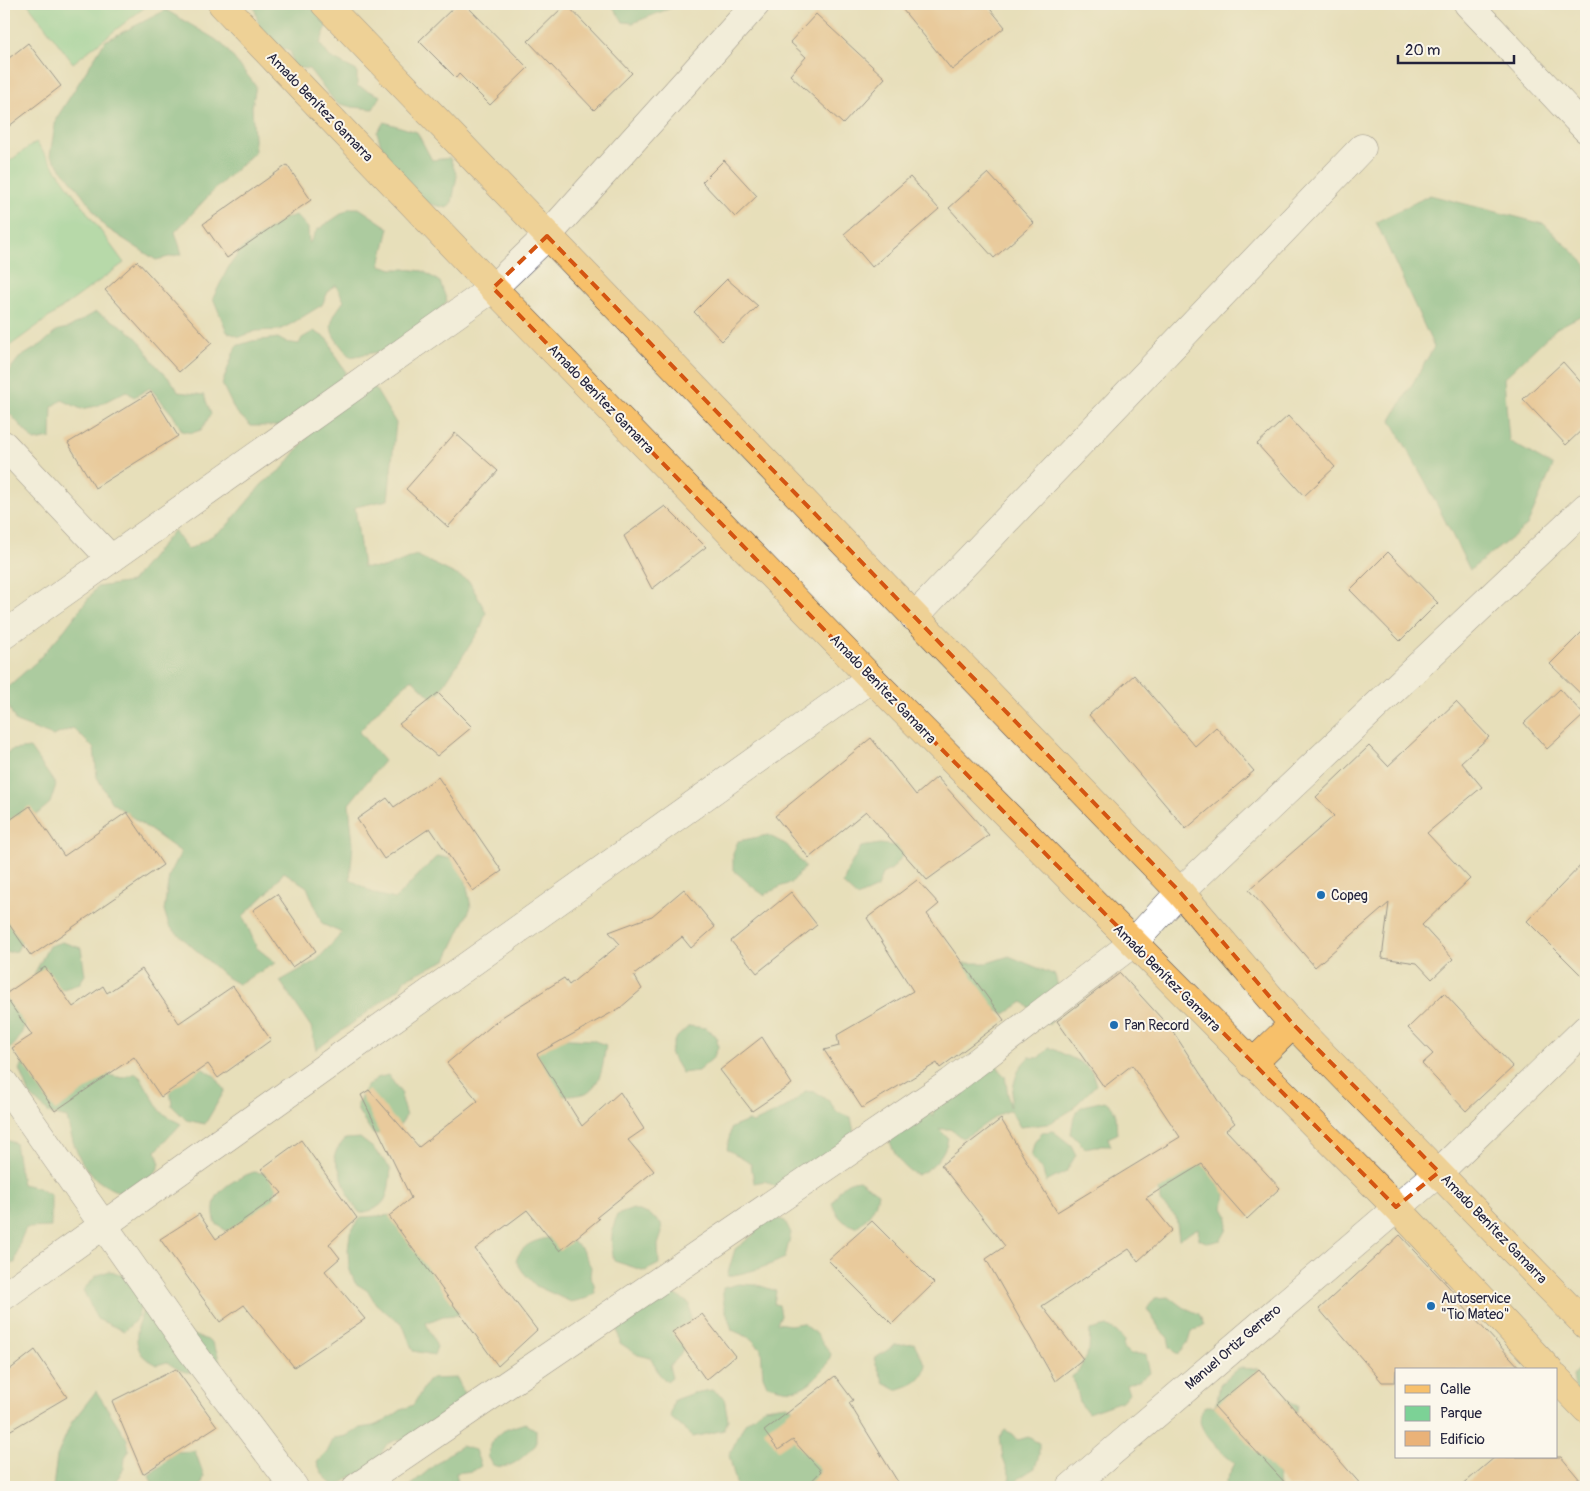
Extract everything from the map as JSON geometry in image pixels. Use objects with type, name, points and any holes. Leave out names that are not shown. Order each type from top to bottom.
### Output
[{"type":"main road","name":"Amado Benítez Gamarra","points":[[222,4],[493,288],[871,678],[1396,1207],[1547,1368]]},
{"type":"main road","name":"Amado Benítez Gamarra","points":[[325,4],[1180,892],[1293,1024],[1586,1325]]},
{"type":"main road","points":[[1252,1064],[1293,1024]]},
{"type":"main road","points":[[1558,1380],[1586,1410]]},
{"type":"street","points":[[4,635],[493,288],[547,236],[756,4]]},
{"type":"street","points":[[1468,4],[1586,129]]},
{"type":"street","points":[[914,617],[1362,148]]},
{"type":"street","points":[[4,445],[111,559]]},
{"type":"street","points":[[357,1487],[951,1082],[1133,944],[1180,892],[1586,507]]},
{"type":"street","points":[[4,1296],[871,678]]},
{"type":"street","points":[[1439,1172],[1586,1029]]},
{"type":"street","points":[[4,1083],[190,1349],[294,1487]]},
{"type":"street","name":"Manuel Ortiz Gerrero","points":[[1071,1487],[1439,1172]]},
{"type":"highlighted area","points":[[547,236],[1180,892],[1293,1024],[1439,1172],[1396,1207],[871,678],[493,288]]},
{"type":"green space","points":[[28,4],[149,4],[73,63]]},
{"type":"green space","points":[[249,4],[304,4],[329,20],[320,44],[330,57],[357,71],[357,86],[381,96],[373,109],[336,103],[309,69],[292,67],[291,52],[279,46],[259,27],[254,6]]},
{"type":"green space","points":[[611,4],[681,4],[633,23],[623,22]]},
{"type":"green space","points":[[166,10],[224,46],[256,86],[252,107],[255,152],[215,189],[175,232],[182,254],[156,260],[105,227],[82,194],[50,155],[56,119],[105,41]]},
{"type":"green space","points":[[384,122],[417,132],[432,160],[450,158],[457,176],[452,202],[447,208],[430,204],[420,199],[383,152],[377,132]]},
{"type":"green space","points":[[36,142],[124,263],[4,350],[4,165]]},
{"type":"green space","points":[[1430,195],[1544,224],[1586,264],[1586,313],[1557,328],[1504,378],[1509,441],[1553,466],[1527,526],[1470,570],[1425,481],[1391,420],[1434,347],[1376,222]]},
{"type":"green space","points":[[350,208],[359,208],[389,228],[380,265],[393,269],[423,271],[440,282],[447,301],[438,313],[389,350],[350,357],[334,336],[332,330],[333,318],[344,301],[336,285],[329,290],[322,305],[279,330],[256,331],[240,337],[227,332],[213,298],[228,268],[242,248],[283,219],[296,215],[308,228],[309,244],[317,230]]},
{"type":"green space","points":[[96,312],[134,335],[178,392],[204,395],[211,414],[201,430],[192,433],[182,431],[173,415],[150,388],[134,397],[126,391],[97,406],[81,409],[62,400],[52,407],[51,438],[34,441],[4,407],[4,377],[19,358],[42,344],[58,330],[68,328]]},
{"type":"green space","points":[[314,331],[329,340],[335,356],[346,372],[337,385],[280,426],[251,426],[235,411],[222,384],[236,346],[252,341],[278,338],[285,342],[299,344],[302,338]]},
{"type":"green space","points":[[362,367],[396,423],[388,500],[355,507],[363,567],[384,568],[416,555],[469,581],[486,612],[481,628],[434,700],[412,679],[382,706],[359,732],[384,761],[349,804],[353,844],[350,879],[375,894],[395,899],[437,856],[462,861],[471,907],[446,960],[405,979],[400,988],[316,1050],[311,1027],[280,981],[317,960],[342,933],[322,924],[307,887],[284,872],[268,892],[243,916],[257,948],[276,963],[238,984],[226,977],[169,926],[164,910],[169,876],[181,852],[111,802],[97,777],[94,749],[73,728],[53,736],[16,722],[4,697],[4,690],[36,662],[65,629],[97,587],[131,582],[174,530],[188,550],[225,528],[262,484],[283,468]]},
{"type":"green space","points":[[30,748],[56,785],[50,803],[27,823],[10,831],[4,828],[4,754],[12,750]]},
{"type":"green space","points":[[768,835],[787,845],[805,867],[791,883],[764,895],[733,870],[733,853],[738,841]]},
{"type":"green space","points":[[880,844],[898,846],[904,854],[892,869],[882,874],[877,888],[857,897],[843,884],[848,869],[861,847]]},
{"type":"green space","points":[[4,911],[20,914],[25,934],[17,951],[4,953]]},
{"type":"green space","points":[[62,942],[81,948],[85,975],[79,984],[57,991],[34,974],[49,946]]},
{"type":"green space","points":[[1009,956],[1055,975],[1063,1004],[1049,1025],[1023,1002],[1005,1014],[984,1004],[957,963],[987,963]]},
{"type":"green space","points":[[4,990],[29,1004],[25,1024],[19,1038],[15,1044],[4,1051]]},
{"type":"green space","points":[[689,1026],[706,1028],[717,1037],[718,1048],[713,1058],[698,1071],[682,1073],[670,1053],[675,1039]]},
{"type":"green space","points":[[549,1038],[592,1040],[606,1045],[599,1078],[592,1089],[583,1094],[558,1096],[530,1065],[540,1048]]},
{"type":"green space","points":[[1049,1047],[1080,1062],[1092,1071],[1096,1085],[1070,1111],[1048,1124],[1020,1127],[1010,1110],[962,1138],[950,1129],[939,1129],[948,1138],[947,1144],[937,1161],[917,1175],[902,1164],[888,1137],[926,1110],[934,1117],[933,1111],[995,1060],[1000,1071],[1005,1076],[1010,1107],[1013,1087],[1020,1068],[1029,1057],[1038,1058]]},
{"type":"green space","points":[[25,1059],[91,1076],[108,1075],[123,1078],[135,1073],[141,1078],[161,1112],[181,1124],[156,1151],[160,1164],[152,1180],[130,1196],[115,1191],[94,1177],[80,1158],[67,1118],[50,1114],[30,1095],[20,1069]]},
{"type":"green space","points":[[201,1068],[215,1076],[225,1090],[205,1124],[186,1120],[172,1106],[170,1088]]},
{"type":"green space","points":[[388,1075],[402,1094],[401,1099],[406,1116],[393,1131],[373,1134],[358,1111],[357,1104],[367,1086],[377,1078]]},
{"type":"green space","points":[[805,1091],[816,1092],[830,1102],[837,1112],[851,1117],[855,1137],[780,1189],[765,1181],[754,1183],[751,1164],[727,1149],[731,1128],[748,1121],[753,1123],[775,1113],[788,1106]]},
{"type":"green space","points":[[1105,1101],[1115,1112],[1117,1134],[1108,1138],[1111,1146],[1085,1148],[1071,1134],[1076,1112],[1083,1106]]},
{"type":"green space","points":[[1053,1131],[1071,1145],[1076,1155],[1066,1172],[1046,1182],[1043,1172],[1031,1157],[1034,1143],[1042,1132]]},
{"type":"green space","points":[[360,1138],[373,1148],[391,1169],[388,1193],[382,1204],[370,1211],[360,1213],[351,1201],[334,1157],[337,1149],[345,1139]]},
{"type":"green space","points":[[4,1139],[15,1143],[22,1184],[36,1187],[51,1195],[51,1227],[26,1228],[15,1263],[4,1263],[4,1213],[7,1208],[4,1199]]},
{"type":"green space","points":[[1193,1158],[1230,1183],[1225,1194],[1223,1208],[1228,1217],[1226,1231],[1221,1240],[1208,1243],[1199,1239],[1198,1228],[1179,1239],[1176,1217],[1160,1202],[1161,1197],[1156,1182]]},
{"type":"green space","points":[[254,1172],[281,1175],[272,1201],[239,1234],[225,1230],[215,1223],[215,1201],[218,1195],[228,1185]]},
{"type":"green space","points":[[859,1180],[878,1193],[876,1203],[871,1212],[856,1227],[847,1224],[841,1218],[832,1203],[845,1185]]},
{"type":"green space","points":[[633,1209],[648,1214],[661,1223],[662,1233],[658,1245],[659,1264],[645,1271],[614,1261],[612,1238],[617,1215]]},
{"type":"green space","points":[[765,1214],[785,1221],[791,1233],[785,1258],[757,1269],[727,1276],[735,1249],[753,1235]]},
{"type":"green space","points":[[394,1215],[454,1300],[459,1315],[443,1316],[426,1323],[437,1347],[434,1355],[413,1351],[402,1323],[376,1304],[368,1291],[355,1283],[349,1268],[348,1250],[350,1233],[361,1217]]},
{"type":"green space","points":[[564,1235],[581,1248],[591,1267],[590,1276],[594,1284],[595,1293],[588,1298],[571,1302],[536,1286],[516,1261],[519,1254],[529,1244],[542,1239]]},
{"type":"green space","points":[[109,1271],[117,1273],[131,1282],[139,1295],[139,1311],[135,1320],[124,1331],[97,1319],[83,1290],[96,1276]]},
{"type":"green space","points":[[738,1284],[758,1285],[776,1291],[774,1304],[779,1305],[781,1315],[777,1323],[790,1325],[802,1323],[816,1333],[831,1354],[824,1368],[811,1382],[794,1390],[767,1385],[763,1376],[761,1349],[750,1338],[732,1330],[725,1309],[723,1288]]},
{"type":"green space","points":[[674,1294],[690,1304],[690,1321],[684,1347],[675,1361],[669,1366],[672,1378],[667,1382],[659,1374],[651,1358],[638,1355],[620,1343],[617,1326],[634,1314],[658,1305]]},
{"type":"green space","points":[[1169,1297],[1181,1306],[1199,1314],[1204,1325],[1191,1332],[1188,1342],[1178,1355],[1170,1347],[1168,1338],[1161,1331],[1147,1309],[1155,1298]]},
{"type":"green space","points":[[153,1309],[196,1336],[211,1341],[220,1362],[206,1369],[188,1372],[181,1371],[167,1362],[157,1365],[143,1356],[137,1340],[138,1328],[143,1310]]},
{"type":"green space","points":[[1107,1326],[1117,1332],[1124,1340],[1123,1348],[1130,1354],[1146,1354],[1150,1373],[1138,1381],[1126,1385],[1129,1393],[1122,1401],[1088,1413],[1080,1403],[1076,1385],[1071,1377],[1078,1372],[1089,1350],[1090,1330]]},
{"type":"green space","points":[[914,1343],[926,1366],[919,1379],[896,1390],[884,1383],[874,1359],[895,1345]]},
{"type":"green space","points":[[1586,1359],[1586,1402],[1575,1389],[1573,1376]]},
{"type":"green space","points":[[1238,1368],[1259,1369],[1266,1382],[1274,1391],[1298,1405],[1296,1420],[1277,1471],[1279,1487],[1228,1487],[1225,1483],[1235,1463],[1207,1436],[1200,1422],[1200,1416],[1205,1406],[1214,1406],[1217,1401],[1220,1384]]},
{"type":"green space","points":[[457,1378],[465,1395],[465,1403],[407,1440],[396,1440],[387,1444],[382,1452],[380,1464],[347,1479],[338,1487],[328,1480],[320,1470],[317,1462],[327,1452],[334,1438],[346,1436],[360,1428],[373,1426],[385,1421],[401,1410],[413,1405],[429,1379]]},
{"type":"green space","points":[[712,1390],[724,1397],[728,1420],[724,1430],[693,1437],[670,1417],[674,1400],[693,1393]]},
{"type":"green space","points":[[96,1391],[127,1439],[129,1450],[125,1458],[124,1468],[112,1487],[53,1487],[57,1456],[71,1423]]},
{"type":"green space","points":[[787,1405],[817,1424],[820,1466],[816,1487],[737,1487],[729,1455],[745,1423],[764,1408]]},
{"type":"green space","points":[[525,1423],[536,1430],[536,1445],[511,1465],[499,1467],[493,1465],[488,1456],[496,1437],[505,1430]]},
{"type":"green space","points":[[1005,1430],[1013,1434],[1018,1440],[1028,1437],[1039,1443],[1039,1455],[1035,1468],[1007,1487],[1010,1476],[1003,1459],[1000,1436]]},
{"type":"green space","points":[[461,1446],[475,1450],[481,1466],[473,1471],[456,1473],[458,1482],[456,1487],[408,1487],[448,1454]]},
{"type":"green space","points":[[195,1451],[204,1476],[201,1487],[158,1487],[151,1481],[149,1475],[174,1452]]},
{"type":"building","points":[[457,4],[465,4],[528,68],[490,105],[459,74],[456,78],[419,41]]},
{"type":"building","points":[[566,4],[632,73],[594,110],[528,41]]},
{"type":"building","points":[[898,4],[986,4],[1005,27],[952,70]]},
{"type":"building","points":[[816,14],[885,78],[843,124],[790,75],[806,57],[790,42]]},
{"type":"building","points":[[28,43],[61,86],[4,130],[4,62]]},
{"type":"building","points":[[724,160],[757,196],[735,217],[702,182]]},
{"type":"building","points":[[287,165],[311,200],[227,258],[203,224]]},
{"type":"building","points":[[988,173],[1034,223],[994,258],[949,208]]},
{"type":"building","points":[[910,177],[939,209],[872,267],[844,234]]},
{"type":"building","points":[[137,261],[212,343],[179,372],[105,290]]},
{"type":"building","points":[[727,279],[758,306],[722,341],[694,312]]},
{"type":"building","points":[[1563,362],[1586,388],[1586,426],[1566,445],[1523,399]]},
{"type":"building","points":[[151,392],[178,436],[95,488],[68,443]]},
{"type":"building","points":[[1288,416],[1335,467],[1304,496],[1257,444]]},
{"type":"building","points":[[455,433],[498,471],[448,527],[406,489]]},
{"type":"building","points":[[665,506],[706,547],[652,589],[624,536]]},
{"type":"building","points":[[1388,552],[1438,603],[1400,641],[1350,590]]},
{"type":"building","points":[[1586,628],[1586,699],[1550,664]]},
{"type":"building","points":[[1134,675],[1195,746],[1216,727],[1254,771],[1186,829],[1089,715]]},
{"type":"building","points":[[1560,689],[1584,715],[1547,749],[1524,723]]},
{"type":"building","points":[[438,693],[472,727],[437,756],[399,724]]},
{"type":"building","points":[[1456,702],[1489,737],[1461,762],[1482,787],[1427,833],[1470,879],[1422,925],[1453,959],[1432,979],[1417,963],[1382,958],[1389,903],[1315,967],[1249,890],[1334,816],[1316,797],[1369,746],[1388,766]]},
{"type":"building","points":[[871,738],[916,795],[937,777],[989,835],[927,880],[866,811],[809,858],[775,816]]},
{"type":"building","points":[[438,777],[502,871],[473,891],[430,828],[384,859],[357,819],[387,798],[394,807]]},
{"type":"building","points":[[30,806],[64,856],[127,812],[163,865],[31,956],[4,917],[4,824]]},
{"type":"building","points":[[1586,860],[1586,980],[1527,921]]},
{"type":"building","points":[[917,880],[939,904],[927,914],[1004,1020],[940,1068],[937,1063],[862,1108],[824,1050],[839,1046],[837,1035],[913,991],[867,918]]},
{"type":"building","points":[[684,889],[715,927],[691,948],[682,937],[634,975],[642,989],[620,1008],[537,1054],[582,1126],[620,1092],[644,1129],[628,1140],[654,1171],[597,1217],[599,1219],[560,1251],[527,1210],[475,1249],[537,1330],[498,1366],[389,1216],[411,1198],[361,1095],[369,1090],[419,1147],[478,1101],[447,1063],[502,1017],[564,978],[569,985],[620,944],[609,932],[652,916]]},
{"type":"building","points":[[791,892],[817,925],[757,973],[731,941]]},
{"type":"building","points":[[277,894],[316,951],[292,967],[253,910]]},
{"type":"building","points":[[45,967],[73,1007],[103,986],[107,993],[142,969],[179,1023],[233,986],[271,1040],[218,1078],[208,1064],[161,1097],[134,1057],[55,1111],[12,1048],[32,1035],[4,995]]},
{"type":"building","points":[[1120,973],[1172,1030],[1224,1110],[1235,1123],[1226,1130],[1280,1188],[1247,1219],[1202,1164],[1146,1198],[1172,1230],[1138,1261],[1129,1249],[1042,1306],[1083,1359],[1055,1381],[986,1259],[1005,1246],[941,1165],[1001,1119],[1057,1212],[1180,1137],[1132,1065],[1104,1087],[1057,1021]]},
{"type":"building","points":[[1444,993],[1513,1067],[1466,1111],[1422,1064],[1433,1054],[1408,1028]]},
{"type":"building","points":[[762,1037],[792,1084],[752,1111],[720,1070]]},
{"type":"building","points":[[301,1140],[357,1218],[329,1244],[340,1258],[325,1271],[365,1319],[294,1367],[244,1305],[220,1322],[160,1239],[199,1214],[216,1239],[282,1193],[261,1169]]},
{"type":"building","points":[[872,1221],[934,1283],[892,1324],[828,1260]]},
{"type":"building","points":[[1400,1235],[1520,1368],[1395,1368],[1395,1382],[1382,1382],[1319,1309]]},
{"type":"building","points":[[702,1314],[735,1356],[706,1380],[672,1332]]},
{"type":"building","points":[[35,1350],[67,1397],[4,1434],[4,1374]]},
{"type":"building","points":[[176,1369],[217,1426],[143,1474],[112,1401]]},
{"type":"building","points":[[1259,1369],[1363,1487],[1289,1487],[1214,1406]]},
{"type":"building","points":[[835,1376],[853,1400],[849,1403],[901,1487],[806,1487],[821,1471],[793,1440],[778,1450],[764,1431]]},
{"type":"building","points":[[1561,1457],[1586,1487],[1460,1487],[1494,1458]]},
{"type":"place","name":"Copeg","points":[[1321,895]]},
{"type":"place","name":"Pan Record","points":[[1114,1025]]},
{"type":"place","name":"Autoservice \"Tio Mateo\"","points":[[1431,1306]]}]
